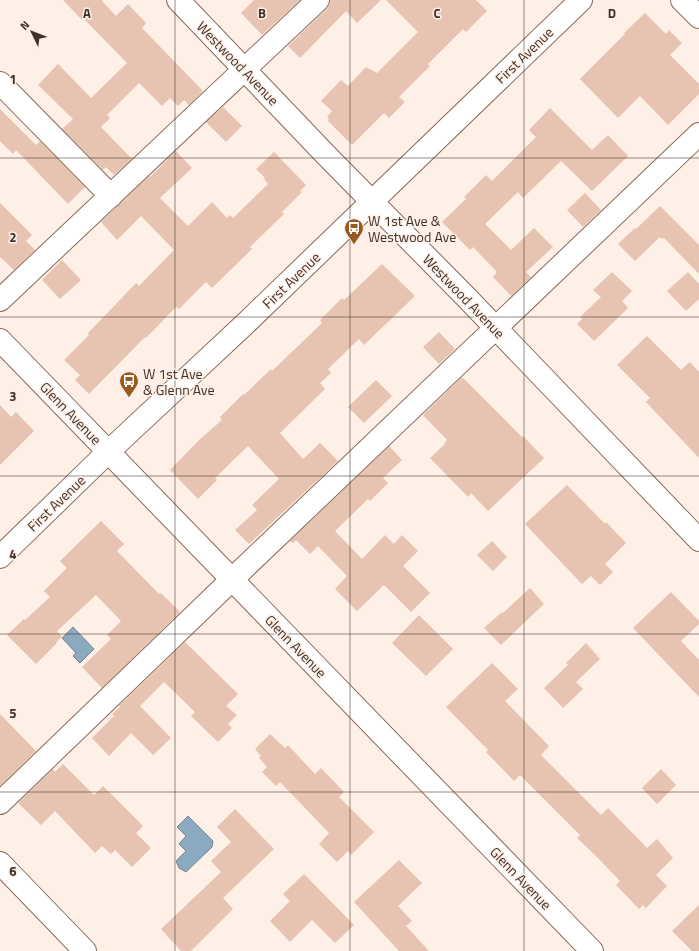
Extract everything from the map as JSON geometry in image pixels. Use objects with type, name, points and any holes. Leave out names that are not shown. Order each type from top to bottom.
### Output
[{"type":"street","name":"Westwood Avenue","points":[[178,0],[699,540]]},
{"type":"street","points":[[0,300],[318,0]]},
{"type":"street","name":"First Avenue","points":[[0,557],[108,452],[245,324],[581,0]]},
{"type":"street","points":[[682,0],[699,17]]},
{"type":"street","points":[[0,83],[111,196]]},
{"type":"street","points":[[0,803],[699,134]]},
{"type":"street","name":"Glenn Avenue","points":[[0,340],[592,951]]},
{"type":"street","points":[[0,863],[85,951]]},
{"type":"water","points":[[73,627],[94,649],[80,663],[73,656],[76,653],[62,638]]},
{"type":"water","points":[[188,816],[213,841],[212,847],[186,872],[179,868],[176,861],[186,851],[179,844],[186,836],[177,827]]},
{"type":"building","points":[[63,0],[103,0],[102,1],[116,16],[128,4],[146,23],[142,28],[203,91],[189,105],[184,100],[178,106],[170,98],[162,106],[139,83],[107,115],[110,118],[101,127],[132,159],[114,175],[106,167],[103,170],[62,129],[73,119],[38,85],[58,64],[91,98],[127,63]]},
{"type":"building","points":[[254,0],[300,0],[262,35],[241,13]]},
{"type":"building","points":[[330,0],[381,0],[357,23],[346,11],[300,58],[288,46],[327,9],[330,4]]},
{"type":"building","points":[[386,0],[476,0],[487,11],[466,32],[463,29],[428,64],[430,66],[399,97],[405,102],[389,118],[384,113],[352,145],[328,121],[329,119],[327,117],[332,111],[321,101],[341,80],[348,86],[366,67],[377,73],[418,32]]},
{"type":"building","points":[[645,13],[666,34],[669,30],[682,43],[670,55],[699,84],[699,94],[668,125],[640,96],[618,118],[580,79]]},
{"type":"building","points":[[223,107],[242,126],[226,142],[206,122]]},
{"type":"building","points":[[550,108],[592,150],[608,135],[628,156],[592,191],[561,161],[523,198],[518,192],[485,224],[511,250],[534,228],[553,247],[526,272],[531,277],[511,296],[493,277],[497,272],[473,247],[470,250],[442,222],[466,199],[464,197],[486,175],[492,181],[536,137],[529,130]]},
{"type":"building","points":[[0,109],[36,145],[40,141],[85,187],[68,204],[16,150],[13,154],[0,141]]},
{"type":"building","points":[[176,151],[192,168],[160,198],[188,226],[212,202],[227,218],[230,215],[233,218],[268,184],[264,179],[265,178],[256,169],[274,152],[306,185],[300,191],[302,192],[282,212],[284,214],[250,247],[252,249],[212,288],[206,282],[179,309],[176,307],[89,394],[75,380],[80,375],[64,360],[136,283],[139,286],[174,250],[141,216],[117,240],[101,222]]},
{"type":"building","points":[[585,193],[601,210],[583,227],[567,210]]},
{"type":"building","points":[[0,203],[32,235],[26,241],[35,250],[14,270],[0,257]]},
{"type":"building","points":[[660,206],[699,245],[699,274],[664,238],[662,239],[660,237],[635,261],[618,244]]},
{"type":"building","points":[[62,260],[81,280],[60,299],[42,280]]},
{"type":"building","points":[[382,264],[415,296],[364,345],[359,339],[328,369],[331,373],[320,383],[325,389],[280,433],[303,459],[320,443],[338,461],[249,544],[235,530],[257,510],[252,505],[279,479],[248,446],[215,478],[217,480],[198,499],[170,470],[199,440],[222,420],[220,417],[243,394],[244,395],[271,369],[272,371],[322,323],[320,320],[342,298],[344,300]]},
{"type":"building","points":[[612,272],[632,291],[622,301],[628,308],[594,341],[577,324],[582,319],[580,317],[601,297],[593,290]]},
{"type":"building","points":[[688,272],[699,284],[699,299],[686,311],[667,291]]},
{"type":"building","points":[[439,332],[455,349],[439,364],[423,347]]},
{"type":"building","points":[[647,336],[681,370],[690,362],[699,372],[699,458],[646,402],[650,398],[617,365]]},
{"type":"building","points":[[462,377],[544,458],[488,511],[471,493],[468,497],[430,458],[445,444],[444,443],[447,440],[423,415]]},
{"type":"building","points":[[376,380],[392,396],[364,423],[348,407]]},
{"type":"building","points":[[0,405],[11,417],[16,412],[34,431],[0,465]]},
{"type":"building","points":[[389,446],[402,460],[383,478],[388,483],[370,501],[368,499],[335,531],[362,559],[385,535],[394,544],[402,535],[418,551],[403,566],[430,593],[411,612],[384,585],[357,611],[335,589],[347,576],[318,546],[310,554],[296,540],[293,543],[290,541]]},
{"type":"building","points":[[567,485],[626,543],[605,564],[613,572],[600,585],[591,576],[582,584],[525,524]]},
{"type":"building","points":[[101,521],[124,544],[117,551],[159,594],[161,593],[180,612],[102,688],[82,667],[111,639],[107,635],[121,621],[96,595],[57,631],[62,637],[36,664],[7,635],[50,597],[44,591],[67,568],[60,561]]},
{"type":"building","points":[[492,541],[507,557],[493,571],[477,555]]},
{"type":"building","points":[[530,588],[544,604],[501,645],[484,628]]},
{"type":"building","points":[[671,592],[699,621],[699,624],[681,641],[699,660],[699,697],[633,628]]},
{"type":"building","points":[[419,615],[453,649],[426,676],[392,643]]},
{"type":"building","points":[[185,642],[238,694],[226,706],[237,715],[228,724],[232,728],[218,742],[191,716],[195,712],[164,682],[140,706],[171,738],[153,755],[131,733],[109,756],[92,738],[114,716],[112,714],[120,707],[119,706]]},
{"type":"building","points":[[586,643],[600,659],[576,682],[583,689],[563,708],[544,688],[568,665],[566,663]]},
{"type":"building","points":[[492,663],[518,689],[505,701],[549,746],[541,755],[601,815],[608,808],[647,848],[657,839],[673,858],[656,875],[667,886],[646,908],[643,905],[639,909],[616,885],[620,881],[577,838],[580,835],[520,775],[514,781],[486,752],[488,750],[446,707]]},
{"type":"building","points":[[0,714],[36,751],[1,785],[0,785]]},
{"type":"building","points":[[270,734],[285,748],[288,745],[315,774],[321,768],[344,792],[339,797],[374,832],[351,855],[348,851],[337,862],[319,844],[329,833],[280,782],[276,786],[262,772],[267,767],[259,758],[261,756],[255,749]]},
{"type":"building","points":[[63,764],[94,795],[103,786],[143,826],[136,833],[151,848],[132,867],[115,850],[111,854],[102,846],[95,853],[55,811],[41,825],[18,803],[53,769],[55,772]]},
{"type":"building","points":[[661,769],[676,785],[657,804],[642,788]]},
{"type":"building","points":[[235,809],[274,849],[223,898],[233,909],[191,951],[181,951],[161,929],[221,872],[211,861],[231,842],[217,827]]},
{"type":"building","points":[[399,860],[422,883],[398,906],[412,921],[406,926],[429,951],[399,951],[354,902]]},
{"type":"building","points":[[304,874],[354,925],[335,943],[312,920],[290,942],[270,921],[290,901],[283,894]]},
{"type":"building","points":[[699,905],[699,951],[692,951],[672,931]]},
{"type":"place","name":"W 1st Ave & Westwood Ave","points":[[354,245]]},
{"type":"place","name":"W 1st Ave & Glenn Ave","points":[[129,398]]}]
